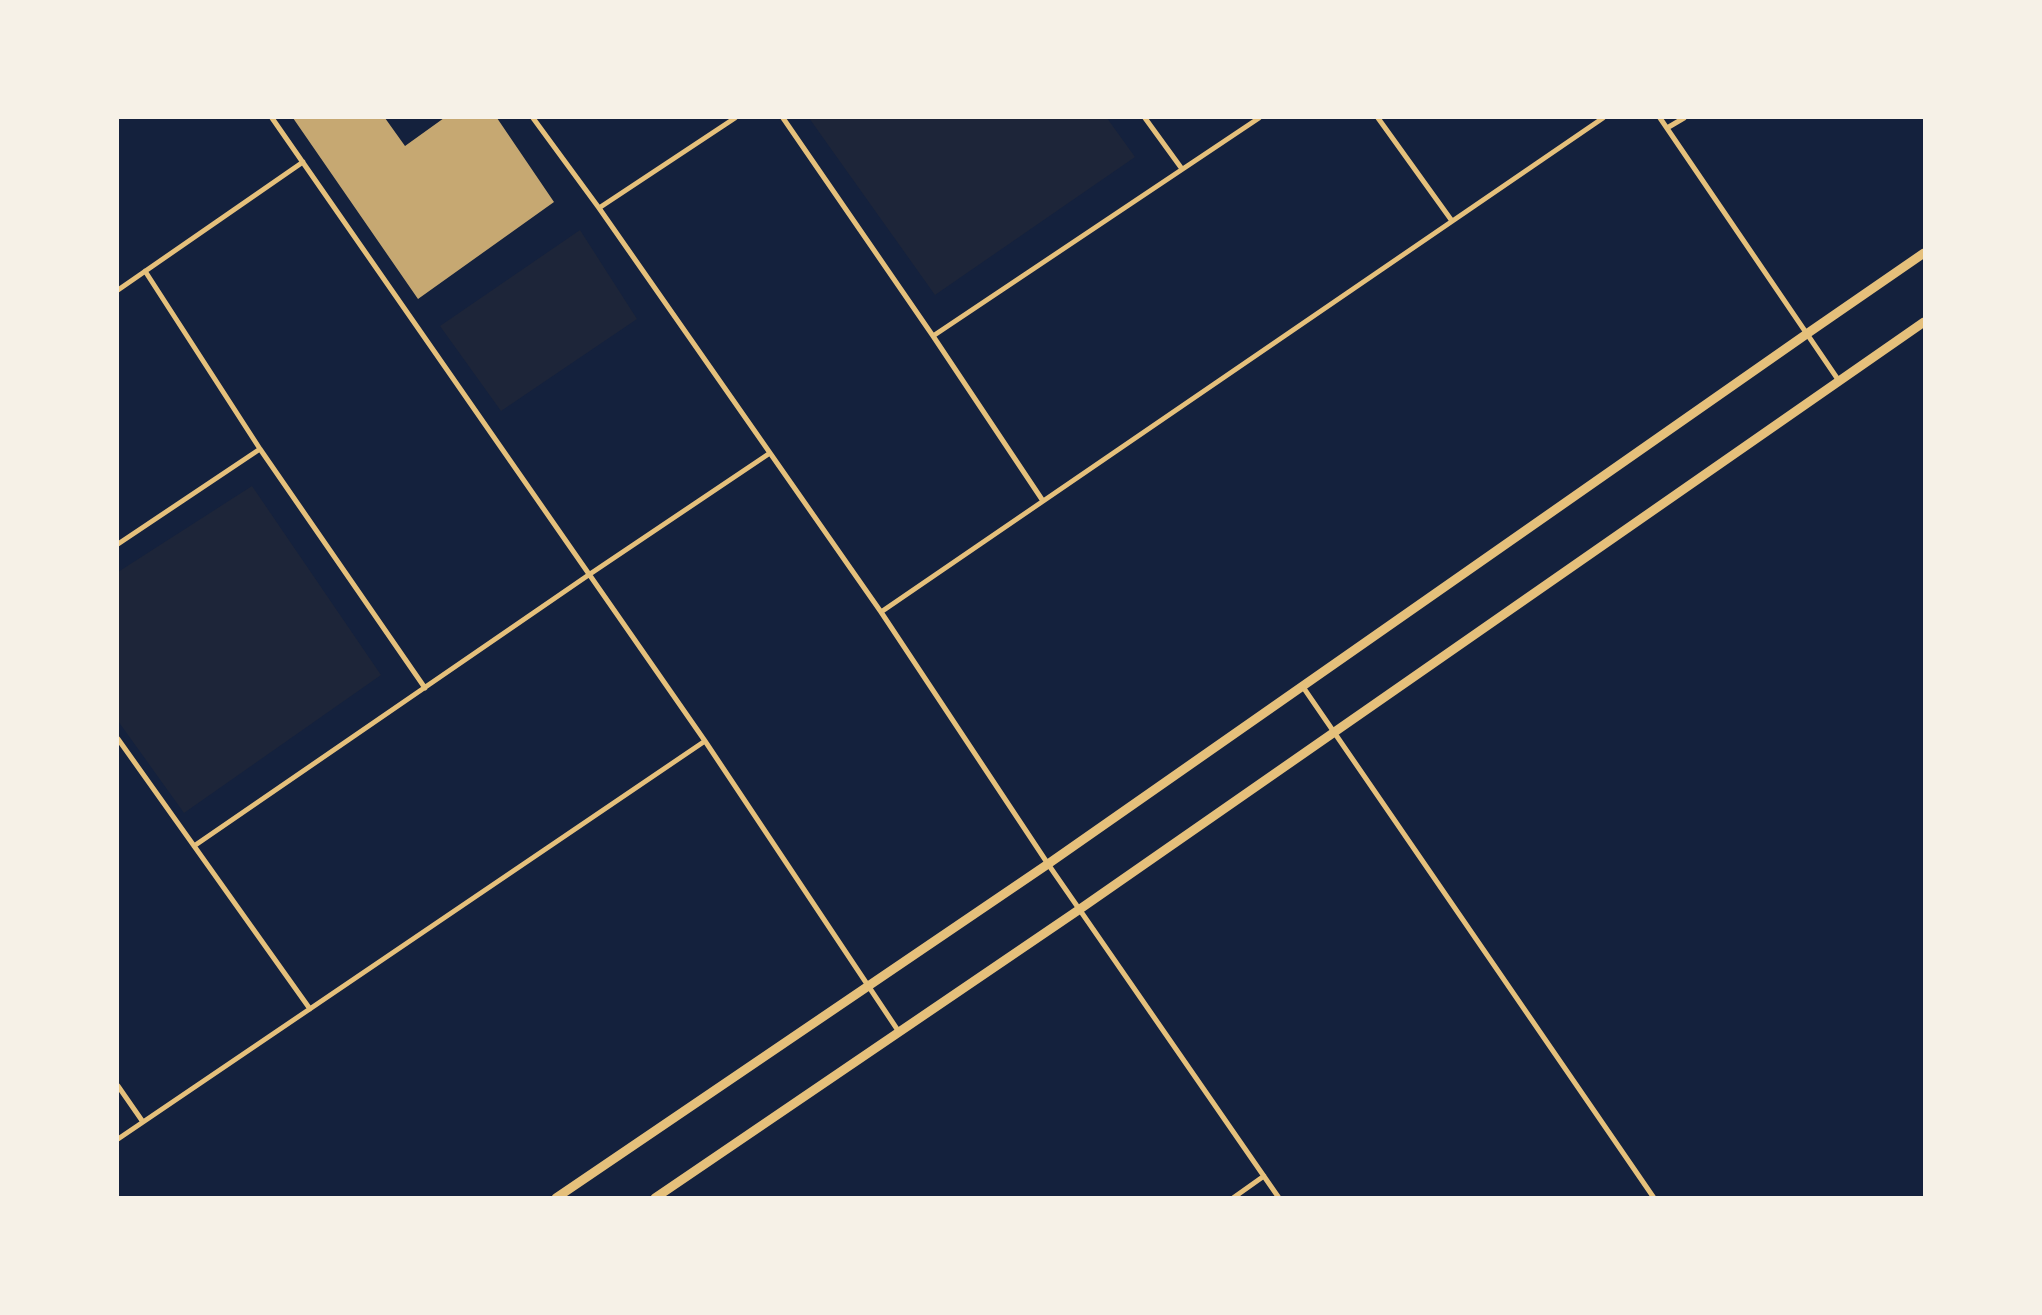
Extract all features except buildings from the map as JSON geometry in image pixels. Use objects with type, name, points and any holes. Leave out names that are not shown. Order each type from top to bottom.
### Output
[{"type":"street","points":[[272,118],[705,741],[899,1032]]},
{"type":"street","points":[[533,118],[599,208],[880,612],[1048,864],[1279,1198]]},
{"type":"street","points":[[599,208],[734,118]]},
{"type":"street","points":[[783,118],[933,336],[1043,501]]},
{"type":"street","points":[[1145,118],[1182,169]]},
{"type":"street","points":[[933,336],[1259,118]]},
{"type":"street","points":[[1378,118],[1452,221]]},
{"type":"street","points":[[880,612],[1603,118]]},
{"type":"street","points":[[1660,118],[1839,381]]},
{"type":"street","points":[[1667,128],[1684,118]]},
{"type":"street","points":[[118,290],[303,162]]},
{"type":"street","points":[[556,1198],[1048,864],[1924,253]]},
{"type":"street","points":[[145,271],[260,449],[425,688]]},
{"type":"street","points":[[654,1198],[1334,734],[1924,322]]},
{"type":"street","points":[[118,544],[260,449]]},
{"type":"street","points":[[194,846],[770,453]]},
{"type":"street","points":[[1302,687],[1654,1198]]},
{"type":"street","points":[[118,738],[310,1009]]},
{"type":"street","points":[[118,1139],[705,741]]},
{"type":"street","points":[[118,1086],[143,1122]]},
{"type":"street","points":[[1233,1198],[1264,1176]]},
{"type":"shaded area","points":[[809,118],[1107,118],[1135,157],[935,295]]},
{"type":"shaded area","points":[[580,230],[637,319],[501,411],[440,326]]},
{"type":"shaded area","points":[[252,486],[381,675],[184,813],[118,721],[118,572]]}]
